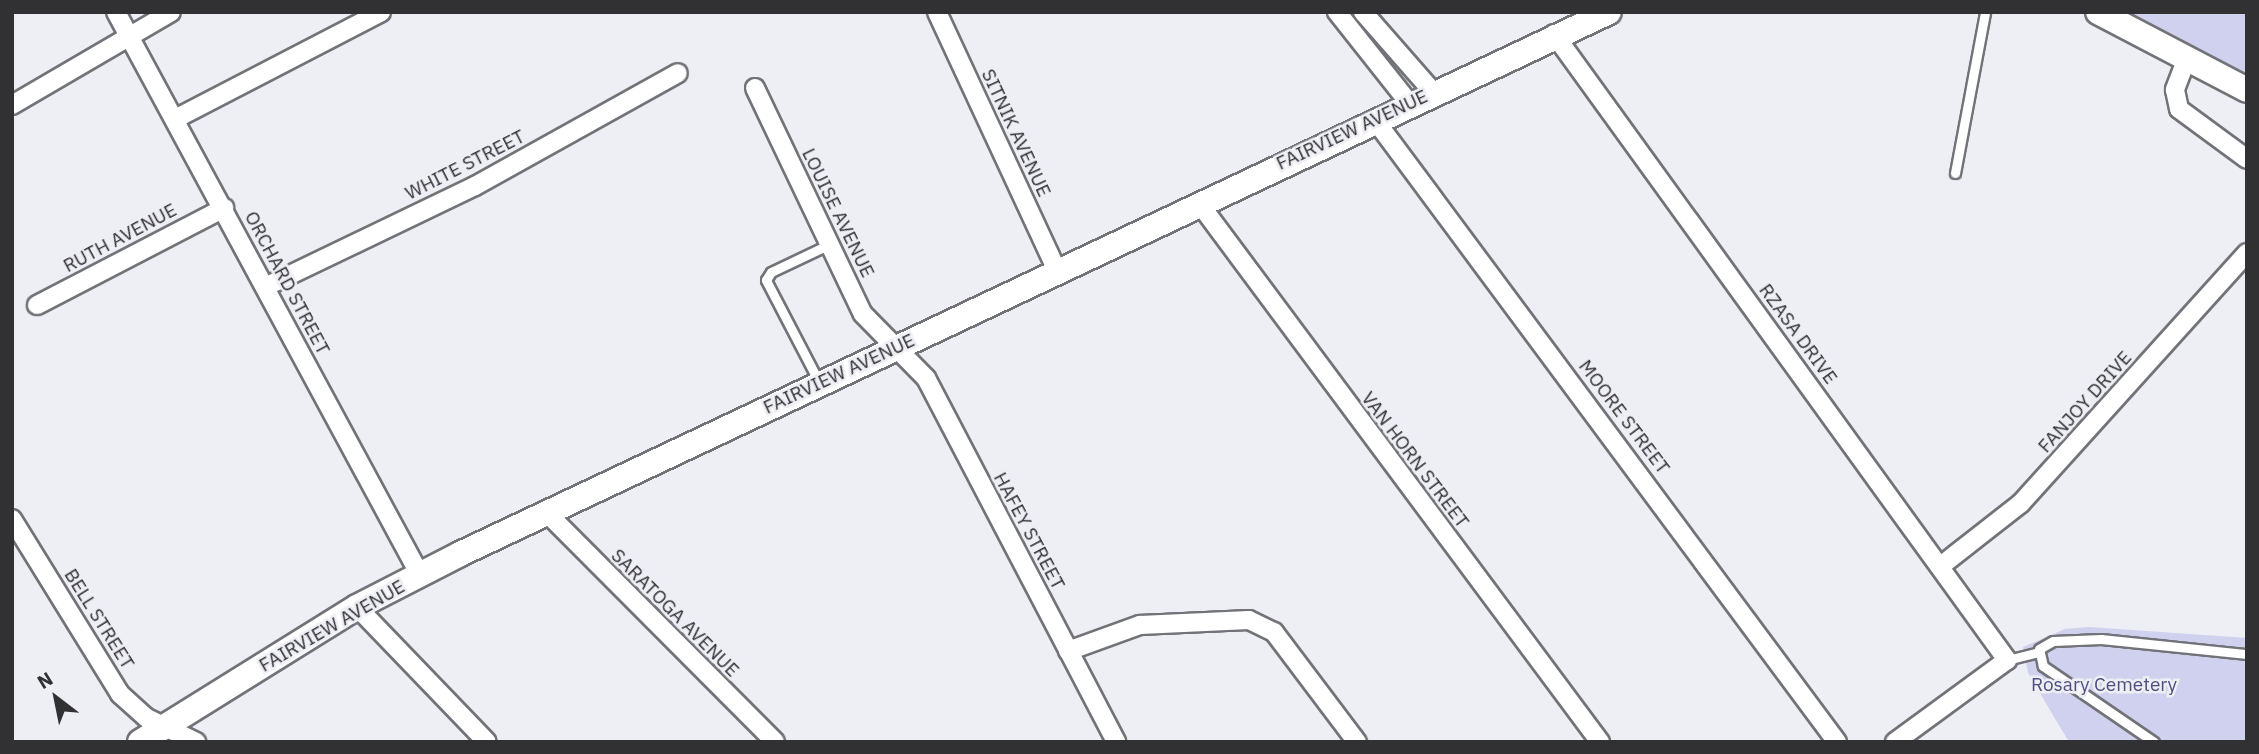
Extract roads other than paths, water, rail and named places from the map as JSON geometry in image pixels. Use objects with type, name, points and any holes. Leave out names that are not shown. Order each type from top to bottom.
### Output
[{"type":"main road","name":"FAIRVIEW AVENUE","points":[[140,742],[357,607],[420,575],[1554,34],[1609,12]]},
{"type":"main road","points":[[2098,12],[2247,90]]},
{"type":"street","name":"ORCHARD STREET","points":[[116,12],[267,286],[420,575]]},
{"type":"street","points":[[12,105],[171,12]]},
{"type":"street","points":[[175,119],[381,12]]},
{"type":"street","name":"SITNIK AVENUE","points":[[937,12],[1057,271]]},
{"type":"street","points":[[1337,12],[1409,103]]},
{"type":"street","points":[[1363,12],[1433,92]]},
{"type":"street","name":"RZASA DRIVE","points":[[1554,34],[1942,565],[2007,660]]},
{"type":"street","points":[[2187,58],[2175,90],[2179,110],[2239,148],[2247,159]]},
{"type":"street","name":"WHITE STREET","points":[[267,286],[475,186],[678,73]]},
{"type":"street","name":"LOUISE AVENUE","points":[[755,88],[863,314],[898,346]]},
{"type":"street","name":"MOORE STREET","points":[[1374,120],[1837,742]]},
{"type":"street","name":"VAN HORN STREET","points":[[1199,203],[1600,742]]},
{"type":"street","name":"RUTH AVENUE","points":[[37,306],[224,208]]},
{"type":"street","name":"FANJOY DRIVE","points":[[1942,565],[2021,503],[2247,253]]},
{"type":"street","name":"HAFEY STREET","points":[[898,346],[926,378],[1116,742]]},
{"type":"street","name":"SARATOGA AVENUE","points":[[547,513],[775,742]]},
{"type":"street","name":"BELL STREET","points":[[12,519],[120,694],[165,726],[196,742]]},
{"type":"street","points":[[357,607],[487,742]]},
{"type":"street","points":[[1068,651],[1140,625],[1249,620],[1274,632],[1357,742]]},
{"type":"street","points":[[1895,742],[2007,660]]},
{"type":"lane","points":[[1955,173],[1984,12]]},
{"type":"lane","points":[[819,383],[766,280],[771,272],[830,244]]},
{"type":"lane","points":[[2007,660],[2038,652],[2053,641],[2101,639],[2247,654]]},
{"type":"lane","points":[[2038,652],[2043,666],[2154,742]]},
{"type":"park label","name":"Rosary Cemetery","points":[[2104,685]]}]
